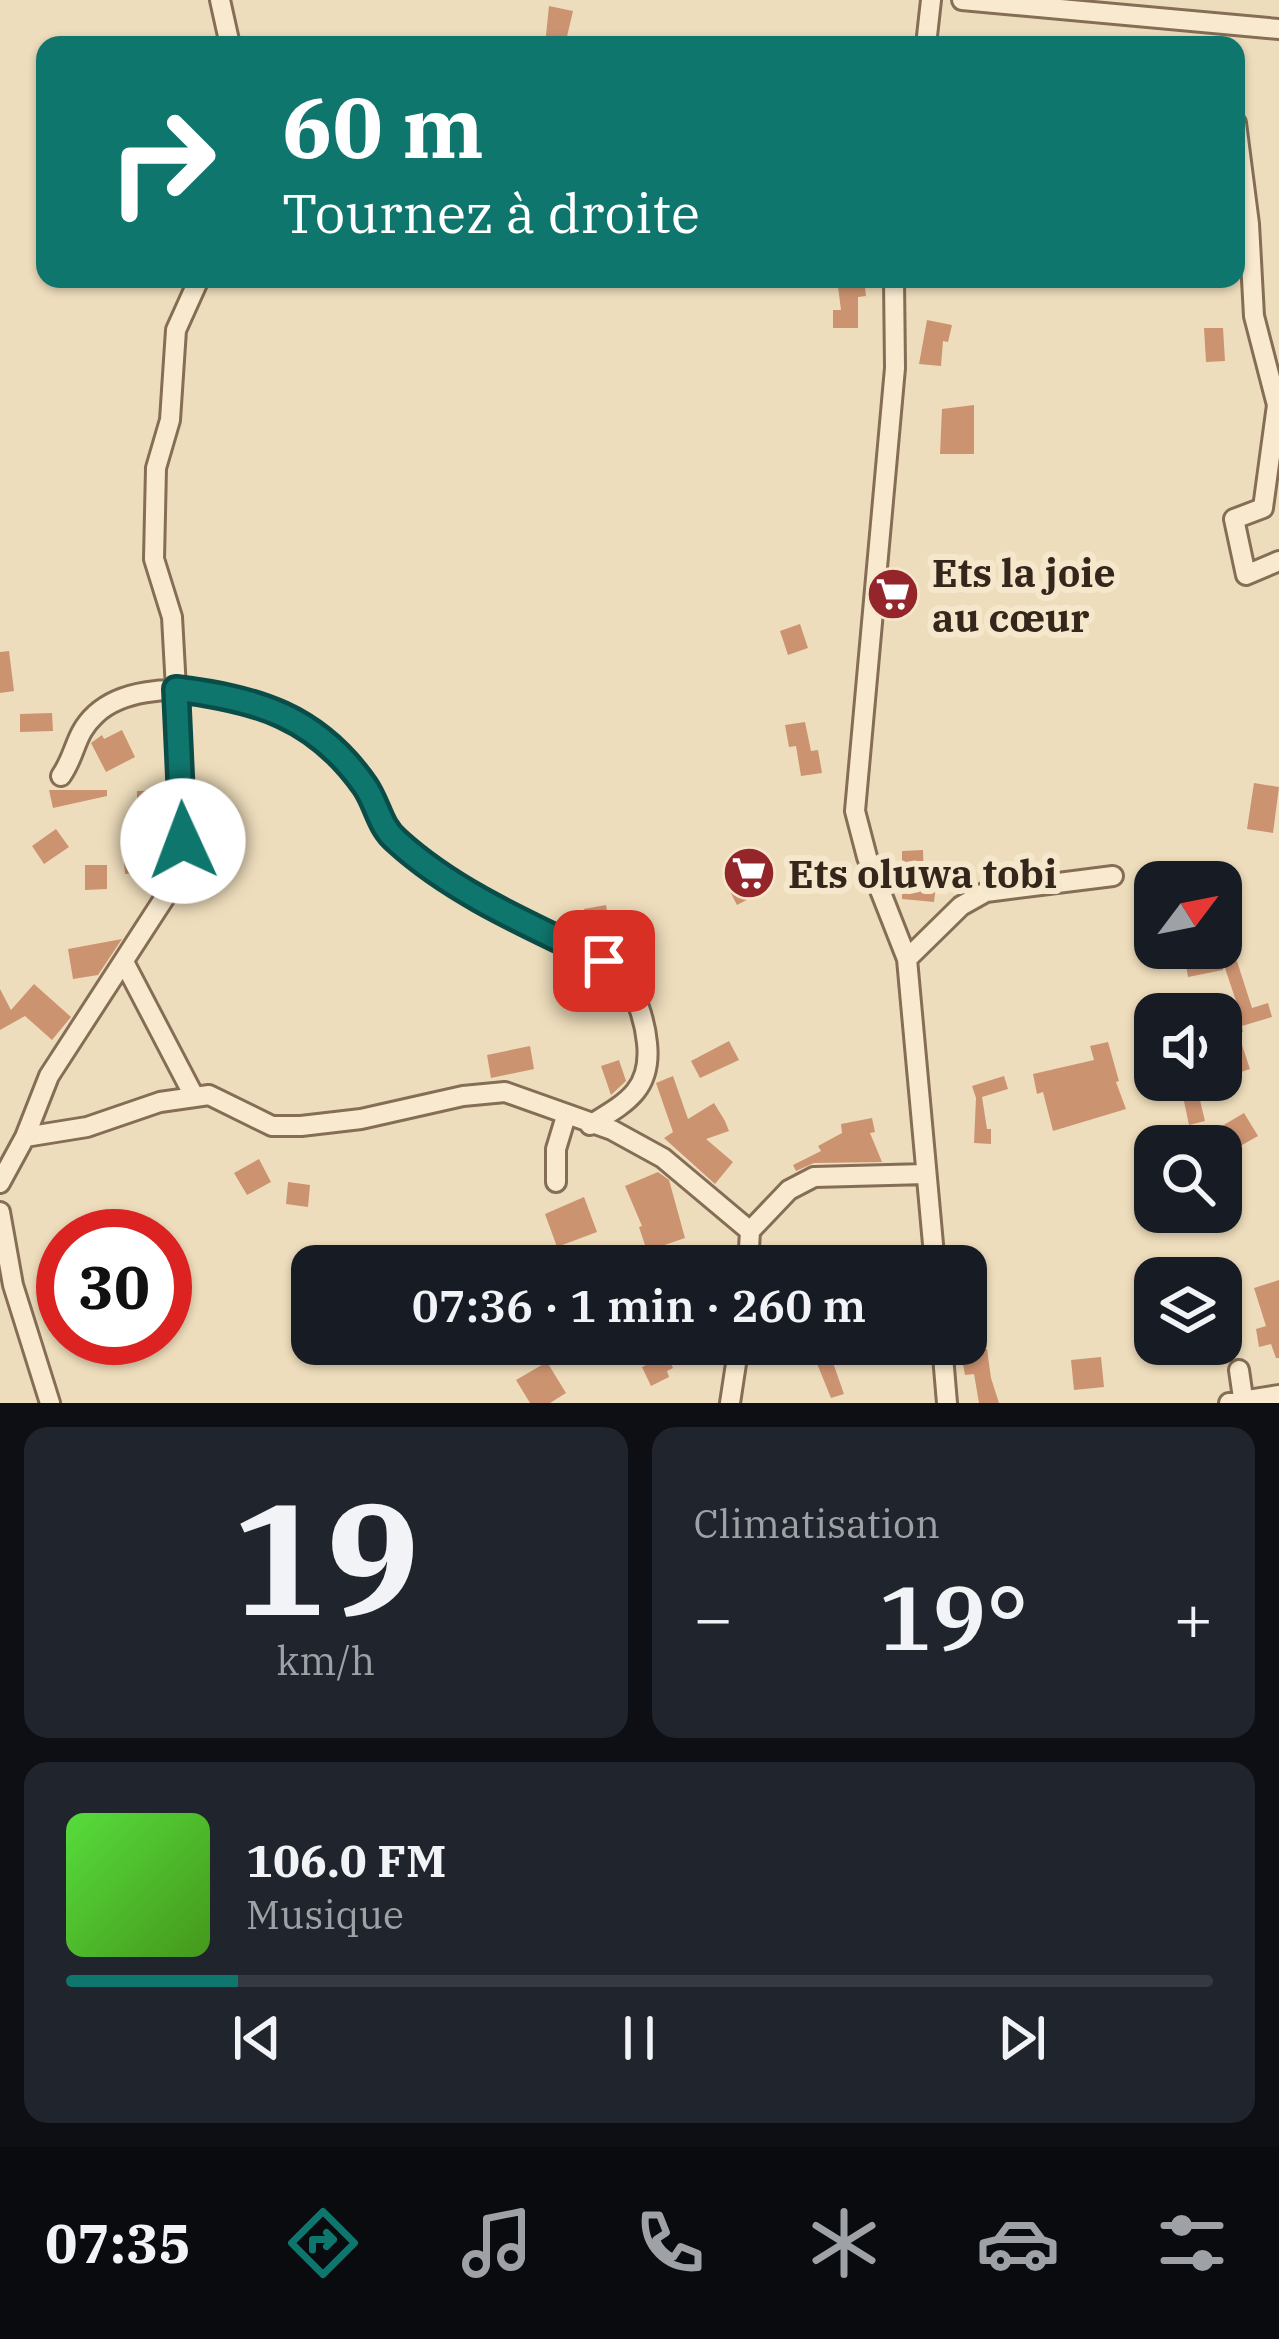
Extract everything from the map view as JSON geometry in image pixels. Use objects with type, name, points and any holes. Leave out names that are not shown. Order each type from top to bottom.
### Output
[{"type":"street","points":[[220,0],[228,36]]},
{"type":"street","points":[[927,36],[931,0]]},
{"type":"street","points":[[962,0],[1104,7],[1279,29]]},
{"type":"street","points":[[1224,24],[1225,36]]},
{"type":"street","points":[[1245,193],[1254,316],[1276,406],[1264,508],[1234,519],[1246,575],[1279,561]]},
{"type":"street","points":[[0,1183],[50,1076],[178,877],[183,815],[172,617],[154,559],[156,468],[170,420],[176,330],[196,288]]},
{"type":"street","points":[[894,288],[895,368],[855,812],[867,857],[908,958],[933,1245]]},
{"type":"street","points":[[61,776],[71,762],[78,732],[100,709],[122,699],[176,689],[233,696],[275,710],[320,735],[364,785],[392,838],[428,866],[537,929],[604,961],[623,977],[645,1022],[649,1060],[635,1097],[590,1125]]},
{"type":"street","points":[[908,958],[961,906],[986,892],[1113,876]]},
{"type":"street","points":[[124,962],[194,1096]]},
{"type":"street","points":[[25,1137],[86,1127],[160,1102],[194,1096],[209,1095],[272,1126],[361,1119],[463,1096],[505,1092],[612,1130],[663,1158],[750,1231]]},
{"type":"street","points":[[556,1182],[556,1149],[566,1116]]},
{"type":"street","points":[[749,1245],[750,1231],[789,1190],[814,1178],[926,1174]]},
{"type":"street","points":[[0,1212],[13,1285],[50,1403]]},
{"type":"street","points":[[730,1403],[736,1365]]},
{"type":"street","points":[[944,1365],[947,1403]]},
{"type":"street","points":[[1239,1370],[1236,1401],[1279,1395]]},
{"type":"building","points":[[549,6],[573,11],[567,36],[546,36]]},
{"type":"building","points":[[838,288],[865,288],[866,296],[858,297],[858,328],[833,328],[833,310],[841,310]]},
{"type":"building","points":[[927,320],[952,325],[948,342],[943,341],[941,366],[919,364]]},
{"type":"building","points":[[1204,328],[1223,328],[1225,361],[1206,362]]},
{"type":"building","points":[[974,405],[974,454],[940,454],[942,409]]},
{"type":"building","points":[[800,624],[808,648],[788,655],[780,631]]},
{"type":"building","points":[[9,651],[14,691],[0,693],[0,652]]},
{"type":"building","points":[[52,713],[53,731],[20,732],[20,714]]},
{"type":"building","points":[[805,722],[822,773],[801,776],[796,746],[789,747],[785,725]]},
{"type":"building","points":[[122,730],[135,757],[106,772],[91,743]]},
{"type":"building","points":[[1254,783],[1279,787],[1273,833],[1247,829]]},
{"type":"building","points":[[49,790],[107,790],[107,796],[53,808]]},
{"type":"building","points":[[137,791],[168,791],[169,806],[137,806]]},
{"type":"building","points":[[56,829],[69,847],[44,864],[32,846]]},
{"type":"building","points":[[923,850],[924,884],[936,885],[934,902],[902,899],[902,851]]},
{"type":"building","points":[[148,851],[150,872],[125,874],[123,853]]},
{"type":"building","points":[[85,865],[107,865],[107,889],[85,890]]},
{"type":"building","points":[[750,869],[762,892],[737,905],[725,882]]},
{"type":"building","points":[[606,905],[612,940],[598,942],[588,937],[584,909]]},
{"type":"building","points":[[122,939],[98,975],[73,979],[68,949]]},
{"type":"building","points":[[1187,969],[1223,969],[1223,970],[1188,977]]},
{"type":"building","points":[[1225,969],[1240,969],[1252,1008],[1268,1003],[1272,1017],[1242,1026],[1242,993],[1233,993]]},
{"type":"building","points":[[34,984],[71,1017],[52,1040],[25,1016],[0,1030],[0,989],[11,1010]]},
{"type":"building","points":[[729,1041],[739,1060],[700,1078],[691,1061]]},
{"type":"building","points":[[1108,1042],[1126,1109],[1053,1131],[1033,1074],[1094,1060],[1090,1046]]},
{"type":"building","points":[[1242,1045],[1250,1069],[1242,1072]]},
{"type":"building","points":[[530,1046],[534,1069],[491,1078],[487,1055]]},
{"type":"building","points":[[619,1060],[626,1081],[611,1095],[601,1066]]},
{"type":"building","points":[[673,1076],[688,1119],[714,1103],[729,1131],[706,1139],[733,1162],[715,1184],[664,1138],[673,1132],[656,1083]]},
{"type":"building","points":[[1004,1076],[1008,1089],[982,1097],[991,1144],[974,1143],[972,1086]]},
{"type":"building","points":[[1184,1101],[1200,1101],[1205,1121],[1189,1125]]},
{"type":"building","points":[[1244,1113],[1258,1136],[1242,1145],[1242,1125],[1224,1125]]},
{"type":"building","points":[[872,1118],[875,1132],[870,1133],[882,1162],[814,1163],[796,1171],[793,1165],[842,1133],[841,1124]]},
{"type":"building","points":[[259,1159],[271,1182],[247,1195],[234,1173]]},
{"type":"building","points":[[658,1172],[669,1180],[685,1238],[645,1245],[625,1186]]},
{"type":"building","points":[[288,1182],[310,1185],[308,1207],[286,1204]]},
{"type":"building","points":[[584,1197],[597,1232],[556,1245],[545,1214]]},
{"type":"building","points":[[1279,1280],[1276,1358],[1271,1344],[1259,1347],[1256,1329],[1266,1326],[1254,1288]]},
{"type":"building","points":[[987,1349],[999,1403],[979,1403],[974,1374],[965,1375],[963,1365],[987,1365]]},
{"type":"building","points":[[1101,1357],[1104,1387],[1074,1390],[1071,1360]]},
{"type":"building","points":[[549,1365],[566,1393],[550,1403],[530,1403],[516,1380]]},
{"type":"building","points":[[818,1365],[834,1365],[844,1394],[831,1398]]},
{"type":"building","points":[[642,1367],[673,1368],[667,1371],[669,1377],[651,1386]]},
{"type":"place","name":"Ets la joie au cœur","points":[[893,594]]},
{"type":"place","name":"Ets oluwa tobi","points":[[749,873]]},
{"type":"route","points":[[183,841],[176,689],[233,696],[275,710],[320,735],[364,785],[392,838],[428,866],[537,929],[604,961]]}]
